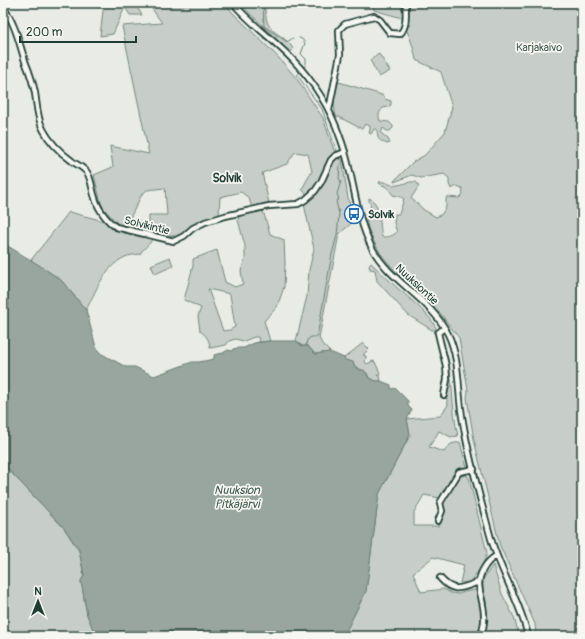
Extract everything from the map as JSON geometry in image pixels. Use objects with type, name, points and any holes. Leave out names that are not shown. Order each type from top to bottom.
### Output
[{"type":"street","name":"Nuuksiontie","points":[[233,3],[303,72],[329,110],[346,152],[360,217],[372,249],[385,267],[429,307],[444,328],[453,346],[461,414],[496,556],[521,611],[528,636]]},
{"type":"street","points":[[329,110],[340,55],[338,34],[341,27],[345,24],[374,16],[380,20],[390,33],[400,34],[404,30],[406,3]]},
{"type":"street","name":"Solvikintie","points":[[3,7],[9,16],[17,35],[35,92],[39,117],[47,136],[71,160],[86,171],[92,185],[95,199],[100,209],[109,222],[116,227],[174,241],[205,222],[225,216],[269,206],[298,204],[315,191],[321,182],[331,160],[335,156],[346,152]]},
{"type":"street","points":[[444,328],[438,333],[447,372],[444,395]]},
{"type":"street","points":[[438,521],[442,511],[440,503],[459,472],[474,469]]},
{"type":"street","points":[[481,636],[484,614],[479,582],[482,571],[492,558],[496,556]]},
{"type":"street","points":[[440,578],[452,589],[479,582]]},
{"type":"green space","points":[[104,3],[134,3],[142,15],[130,15],[125,7],[113,34],[100,36]]},
{"type":"green space","points":[[148,3],[225,3],[233,13],[278,57],[297,79],[323,118],[335,153],[313,191],[306,194],[302,189],[312,171],[308,154],[295,152],[287,164],[262,173],[269,203],[252,208],[249,198],[241,192],[220,197],[219,215],[193,225],[179,237],[149,231],[149,215],[167,215],[165,188],[147,190],[142,194],[130,218],[139,220],[140,229],[121,227],[102,207],[94,175],[113,167],[110,146],[149,154],[122,26],[162,23]]},
{"type":"green space","points":[[239,3],[264,3],[268,25],[291,45],[293,49],[291,52],[286,48]]},
{"type":"green space","points":[[372,3],[404,3],[402,18],[374,10]]},
{"type":"green space","name":"Karjakaivo","points":[[409,3],[582,3],[582,636],[536,636],[535,624],[500,546],[474,440],[467,398],[468,390],[459,338],[427,296],[397,273],[381,254],[368,228],[366,218],[371,205],[369,198],[376,205],[378,210],[382,237],[391,236],[397,232],[394,223],[395,214],[399,214],[404,199],[393,195],[387,187],[379,182],[397,185],[416,182],[419,186],[411,198],[424,210],[436,217],[442,214],[446,207],[447,197],[459,198],[463,194],[462,188],[457,186],[451,189],[449,178],[444,174],[421,178],[412,175],[394,182],[413,162],[425,155],[445,132],[452,107],[441,72],[416,60],[406,29],[410,25],[407,24]]},
{"type":"green space","points":[[379,54],[390,71],[379,77],[370,60]]},
{"type":"green space","points":[[339,82],[382,95],[385,99],[391,101],[391,105],[383,108],[379,115],[380,121],[389,122],[393,126],[390,131],[383,128],[381,133],[390,143],[387,144],[380,140],[377,129],[374,129],[371,134],[369,133],[370,126],[365,124],[362,129],[339,117],[336,117],[334,94]]},
{"type":"green space","points":[[335,158],[341,158],[342,160],[348,198],[354,221],[339,234],[319,338],[322,344],[330,352],[315,354],[308,346],[302,346],[296,341],[307,296],[309,270],[314,249],[304,204],[322,185]]},
{"type":"green space","points":[[263,211],[270,234],[284,240],[284,287],[277,307],[264,321],[270,341],[259,342],[258,337],[244,341],[235,339],[229,341],[226,345],[210,348],[207,338],[200,331],[198,316],[201,308],[184,300],[193,266],[193,259],[217,250],[225,282],[235,287],[243,284],[241,271],[245,259],[245,246],[238,220],[239,215]],"holes":[[[208,289],[230,294],[235,327],[230,330],[223,331]]]},
{"type":"green space","points":[[69,212],[104,221],[119,231],[152,239],[140,254],[125,257],[111,267],[101,280],[86,310],[61,280],[31,260]]},
{"type":"green space","points":[[170,257],[173,266],[155,274],[151,265]]},
{"type":"green space","points":[[371,263],[431,319],[436,330],[432,330],[408,315],[377,281],[375,270],[370,269],[369,266]]},
{"type":"green space","points":[[363,343],[369,349],[363,355],[366,356],[365,362],[367,364],[373,361],[375,362],[380,373],[377,375],[380,376],[381,381],[376,381],[369,378],[367,373],[344,358]]},
{"type":"green space","points":[[445,348],[450,370],[454,415],[458,436],[451,437],[439,431],[429,447],[444,452],[451,444],[460,442],[467,468],[457,469],[440,498],[424,495],[414,512],[414,526],[439,526],[444,510],[443,503],[461,476],[467,475],[487,553],[480,569],[469,582],[460,583],[464,565],[433,557],[413,573],[421,592],[444,589],[451,593],[459,594],[475,590],[481,598],[483,615],[479,636],[345,636],[345,633],[366,591],[379,494],[410,435],[407,419],[440,416],[448,405],[446,395]]},
{"type":"green space","points":[[3,464],[64,528],[79,551],[84,576],[81,581],[87,615],[96,636],[3,636]]},
{"type":"green space","points":[[493,565],[502,594],[514,617],[519,636],[483,636],[487,615],[483,579]]},
{"type":"water","name":"Nuuksion Pitkäjärvi","points":[[3,241],[6,245],[61,280],[86,310],[96,347],[100,353],[126,367],[135,367],[154,376],[192,362],[214,359],[214,355],[228,350],[232,351],[233,349],[244,348],[254,343],[270,341],[296,341],[302,346],[308,346],[315,354],[330,352],[344,358],[345,360],[353,362],[354,366],[360,370],[364,370],[369,378],[391,385],[391,388],[395,388],[408,401],[408,406],[412,410],[407,419],[410,435],[379,494],[366,591],[345,633],[345,636],[96,636],[87,615],[81,581],[84,575],[79,550],[64,528],[3,464]]},
{"type":"waterway","points":[[263,3],[264,26],[287,42],[293,38]]},
{"type":"waterway","points":[[299,38],[305,43],[301,54],[306,59],[306,64],[304,67]]},
{"type":"waterway","points":[[298,74],[297,75],[322,109],[337,152]]},
{"type":"waterway","points":[[306,346],[307,340],[311,337],[317,337],[332,254],[337,235],[339,214],[336,201],[339,199],[337,194],[341,181],[339,179],[339,158]]},
{"type":"place","name":"Solvik","points":[[354,214]]},
{"type":"district","name":"Solvik","points":[[227,178]]}]
